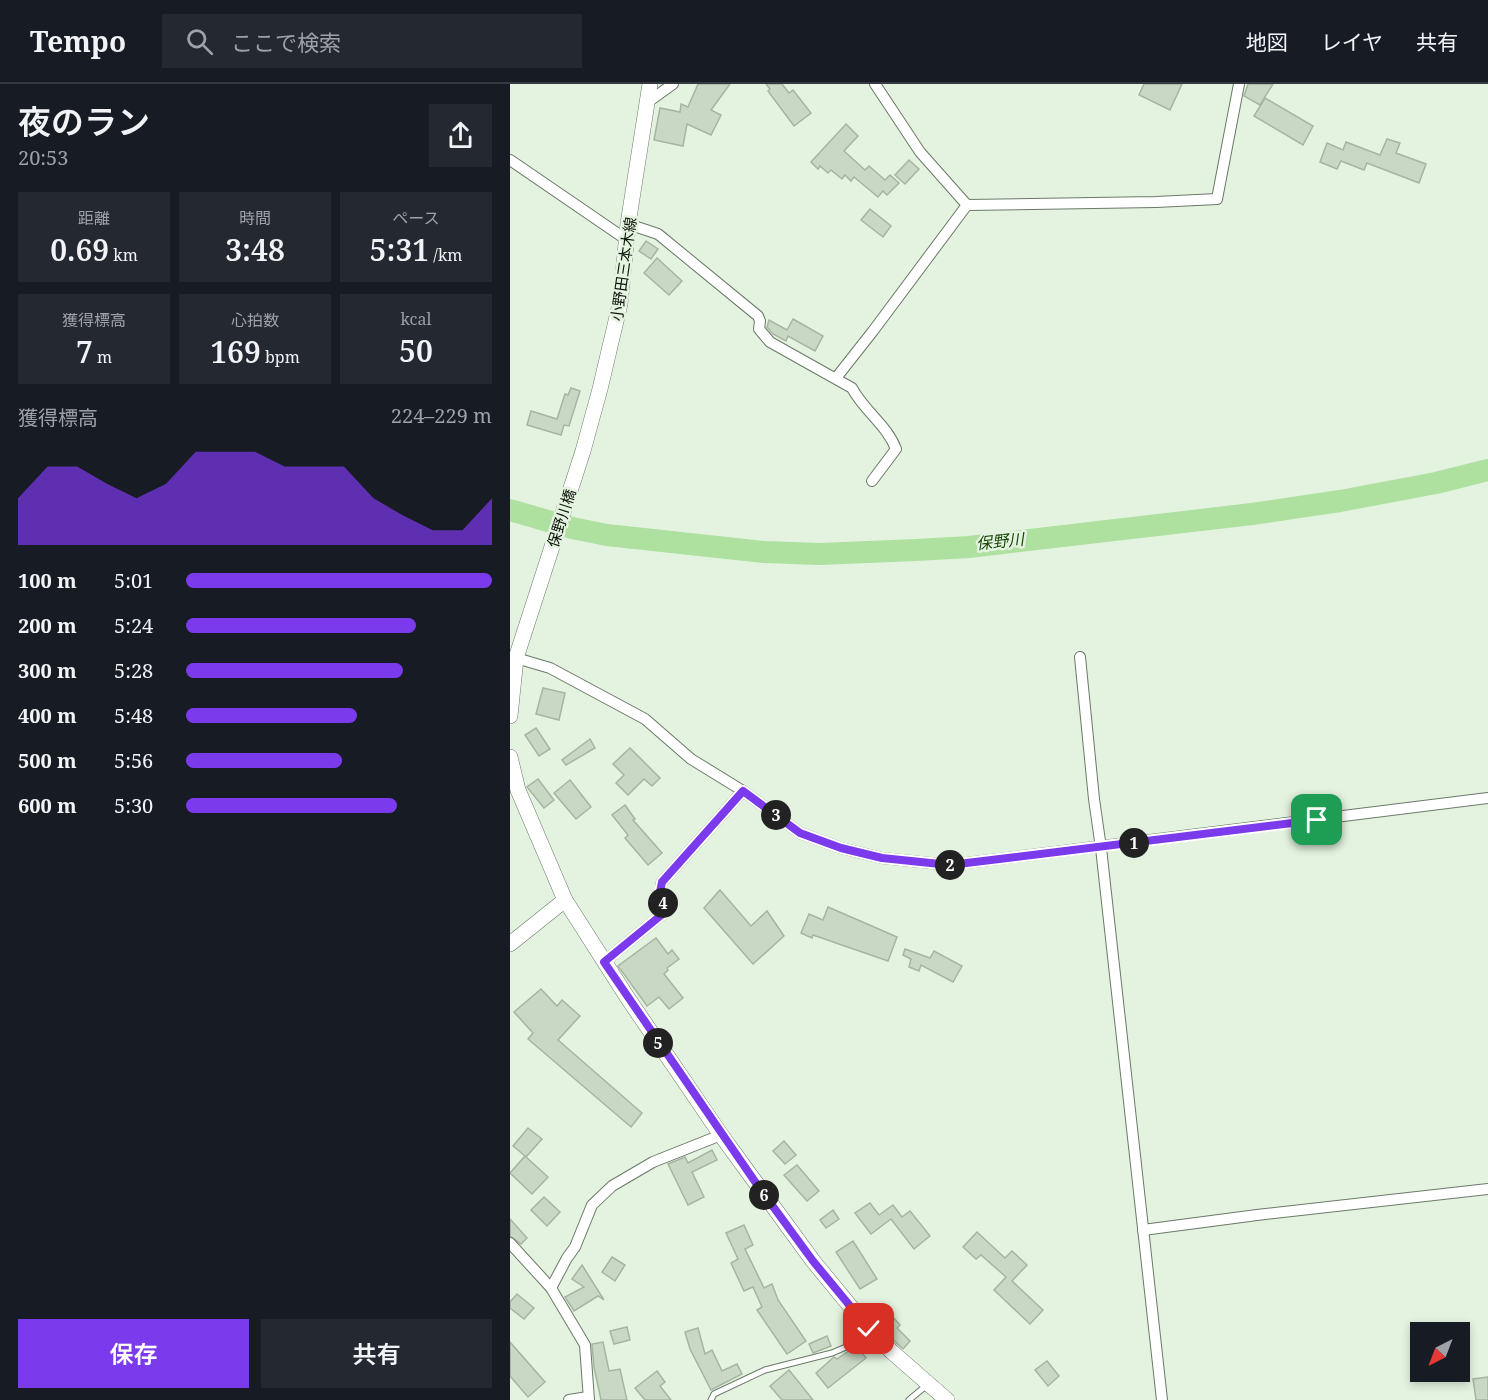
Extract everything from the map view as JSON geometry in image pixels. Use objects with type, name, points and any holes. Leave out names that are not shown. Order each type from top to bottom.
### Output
[{"type":"main road","name":"小野田三本木線","points":[[583,451],[620,304],[628,224],[650,84]]},
{"type":"main road","name":"保野川橋","points":[[516,658],[583,451]]},
{"type":"main road","points":[[510,716],[516,658]]},
{"type":"main road","points":[[510,757],[518,790],[565,900],[721,1135],[813,1261],[869,1329],[948,1400]]},
{"type":"main road","points":[[510,944],[565,900]]},
{"type":"street","points":[[648,102],[673,84]]},
{"type":"street","points":[[875,84],[920,152],[966,205],[1217,199],[1239,84]]},
{"type":"street","points":[[510,160],[627,240]]},
{"type":"street","points":[[836,378],[966,205]]},
{"type":"street","points":[[628,224],[658,234],[758,316],[759,329],[770,342],[852,388],[859,400],[888,433],[896,449],[872,481]]},
{"type":"street","points":[[1080,657],[1162,1400]]},
{"type":"street","points":[[516,658],[550,668],[645,719],[691,759],[743,791],[800,833],[841,848],[882,858],[950,865],[1488,798]]},
{"type":"street","points":[[604,962],[665,912],[664,900],[660,892],[662,882],[743,791]]},
{"type":"street","points":[[551,1288],[575,1247],[592,1205],[612,1186],[653,1162],[721,1135]]},
{"type":"street","points":[[1143,1230],[1488,1189]]},
{"type":"street","points":[[510,1243],[551,1288],[585,1345],[589,1398],[569,1400]]},
{"type":"lane","points":[[711,1400],[714,1394],[765,1370],[832,1353],[846,1347],[869,1329]]},
{"type":"lane","points":[[909,1400],[928,1384]]},
{"type":"building","points":[[698,84],[730,84],[711,110],[721,115],[711,135],[687,124],[683,146],[654,140],[660,108],[680,112],[681,104],[688,107]]},
{"type":"building","points":[[766,84],[782,84],[789,93],[793,90],[811,113],[794,126],[768,91],[770,89]]},
{"type":"building","points":[[1144,84],[1182,84],[1170,110],[1139,95]]},
{"type":"building","points":[[1248,84],[1273,84],[1260,105],[1244,96]]},
{"type":"building","points":[[1265,98],[1313,126],[1303,145],[1254,116]]},
{"type":"building","points":[[846,124],[858,136],[844,151],[865,170],[869,166],[885,180],[890,175],[899,183],[887,195],[883,191],[878,197],[854,177],[851,181],[845,175],[842,179],[831,170],[828,173],[820,166],[818,169],[811,162]]},
{"type":"building","points":[[1387,139],[1400,143],[1396,153],[1426,164],[1419,183],[1367,163],[1364,170],[1341,161],[1337,169],[1320,162],[1327,143],[1343,150],[1346,142],[1380,155]]},
{"type":"building","points":[[909,160],[919,169],[905,184],[895,175]]},
{"type":"building","points":[[870,209],[891,226],[883,237],[861,220]]},
{"type":"building","points":[[646,241],[658,249],[651,259],[639,251]]},
{"type":"building","points":[[657,258],[682,281],[669,295],[644,273]]},
{"type":"building","points":[[793,319],[823,336],[815,351],[788,336],[786,341],[773,334],[767,327],[769,320],[787,330]]},
{"type":"building","points":[[571,388],[580,391],[569,426],[564,425],[561,435],[527,425],[531,411],[557,419],[565,394],[568,395]]},
{"type":"building","points":[[543,688],[565,693],[559,720],[536,714]]},
{"type":"building","points":[[536,728],[550,749],[539,756],[525,735]]},
{"type":"building","points":[[590,739],[595,748],[566,765],[562,760]]},
{"type":"building","points":[[630,748],[660,778],[652,786],[644,779],[628,795],[616,783],[624,775],[613,764]]},
{"type":"building","points":[[538,779],[554,800],[544,808],[527,787]]},
{"type":"building","points":[[570,780],[591,807],[576,819],[554,793]]},
{"type":"building","points":[[625,805],[635,819],[633,820],[662,853],[648,865],[625,838],[628,835],[612,815]]},
{"type":"building","points":[[720,890],[751,926],[767,911],[784,936],[753,964],[704,908]]},
{"type":"building","points":[[828,907],[897,937],[888,961],[801,933],[809,914],[823,920]]},
{"type":"building","points":[[656,938],[668,954],[672,950],[679,959],[667,968],[664,974],[683,998],[669,1009],[659,997],[647,1006],[618,966]]},
{"type":"building","points":[[905,949],[930,958],[934,951],[962,966],[953,982],[921,965],[919,971],[909,967],[911,959],[903,955]]},
{"type":"building","points":[[541,989],[557,1006],[562,1000],[580,1016],[558,1040],[642,1113],[631,1127],[528,1039],[533,1033],[514,1012]]},
{"type":"building","points":[[528,1128],[542,1139],[526,1157],[548,1177],[532,1194],[510,1173],[525,1156],[513,1146]]},
{"type":"building","points":[[784,1141],[796,1155],[785,1164],[773,1151]]},
{"type":"building","points":[[712,1150],[717,1160],[692,1172],[704,1197],[688,1205],[668,1164],[685,1157],[688,1163]]},
{"type":"building","points":[[797,1165],[819,1191],[807,1201],[784,1175]]},
{"type":"building","points":[[544,1197],[560,1212],[547,1226],[531,1210]]},
{"type":"building","points":[[870,1203],[879,1215],[893,1205],[902,1217],[910,1211],[930,1236],[914,1249],[891,1219],[871,1234],[855,1213]]},
{"type":"building","points":[[833,1210],[839,1219],[826,1228],[820,1220]]},
{"type":"building","points":[[510,1219],[527,1238],[521,1244],[510,1236]]},
{"type":"building","points":[[744,1225],[753,1245],[745,1249],[764,1288],[772,1284],[778,1300],[806,1341],[787,1354],[757,1310],[762,1307],[753,1287],[744,1291],[731,1263],[738,1259],[726,1233]]},
{"type":"building","points":[[977,1232],[1005,1258],[1012,1251],[1027,1265],[1012,1281],[1043,1310],[1030,1324],[994,1290],[1006,1277],[981,1255],[976,1259],[963,1247]]},
{"type":"building","points":[[853,1241],[877,1279],[860,1289],[836,1252]]},
{"type":"building","points":[[612,1257],[625,1265],[615,1281],[602,1272]]},
{"type":"building","points":[[582,1265],[604,1300],[598,1296],[574,1311],[565,1297],[584,1287],[572,1279]]},
{"type":"building","points":[[517,1294],[534,1308],[524,1319],[510,1308],[510,1302]]},
{"type":"building","points":[[893,1317],[900,1325],[897,1328],[910,1341],[903,1349],[881,1328]]},
{"type":"building","points":[[627,1327],[630,1340],[614,1344],[610,1331]]},
{"type":"building","points":[[698,1328],[705,1354],[712,1350],[722,1371],[737,1364],[742,1374],[711,1390],[690,1349],[685,1332]]},
{"type":"building","points":[[827,1336],[831,1346],[813,1353],[809,1344]]},
{"type":"building","points":[[510,1342],[545,1382],[528,1397],[510,1376]]},
{"type":"building","points":[[603,1342],[609,1371],[620,1369],[627,1400],[601,1400],[592,1344]]},
{"type":"building","points":[[856,1346],[866,1358],[828,1388],[816,1373],[834,1357],[837,1359]]},
{"type":"building","points":[[1047,1361],[1059,1376],[1048,1386],[1035,1370]]},
{"type":"building","points":[[789,1370],[813,1400],[782,1400],[770,1386]]},
{"type":"building","points":[[657,1371],[665,1382],[660,1386],[671,1400],[645,1400],[635,1388]]},
{"type":"building","points":[[1488,1377],[1488,1400],[1476,1400],[1473,1379]]},
{"type":"waterway","name":"保野川","points":[[510,510],[572,528],[607,535],[764,552],[820,554],[969,547],[1252,514],[1340,501],[1436,483],[1488,470]]},
{"type":"route","points":[[869,1329],[813,1261],[721,1135],[604,962],[665,912],[664,900],[660,892],[662,882],[743,791],[800,833],[841,848],[882,858],[950,865],[1317,820]]}]
